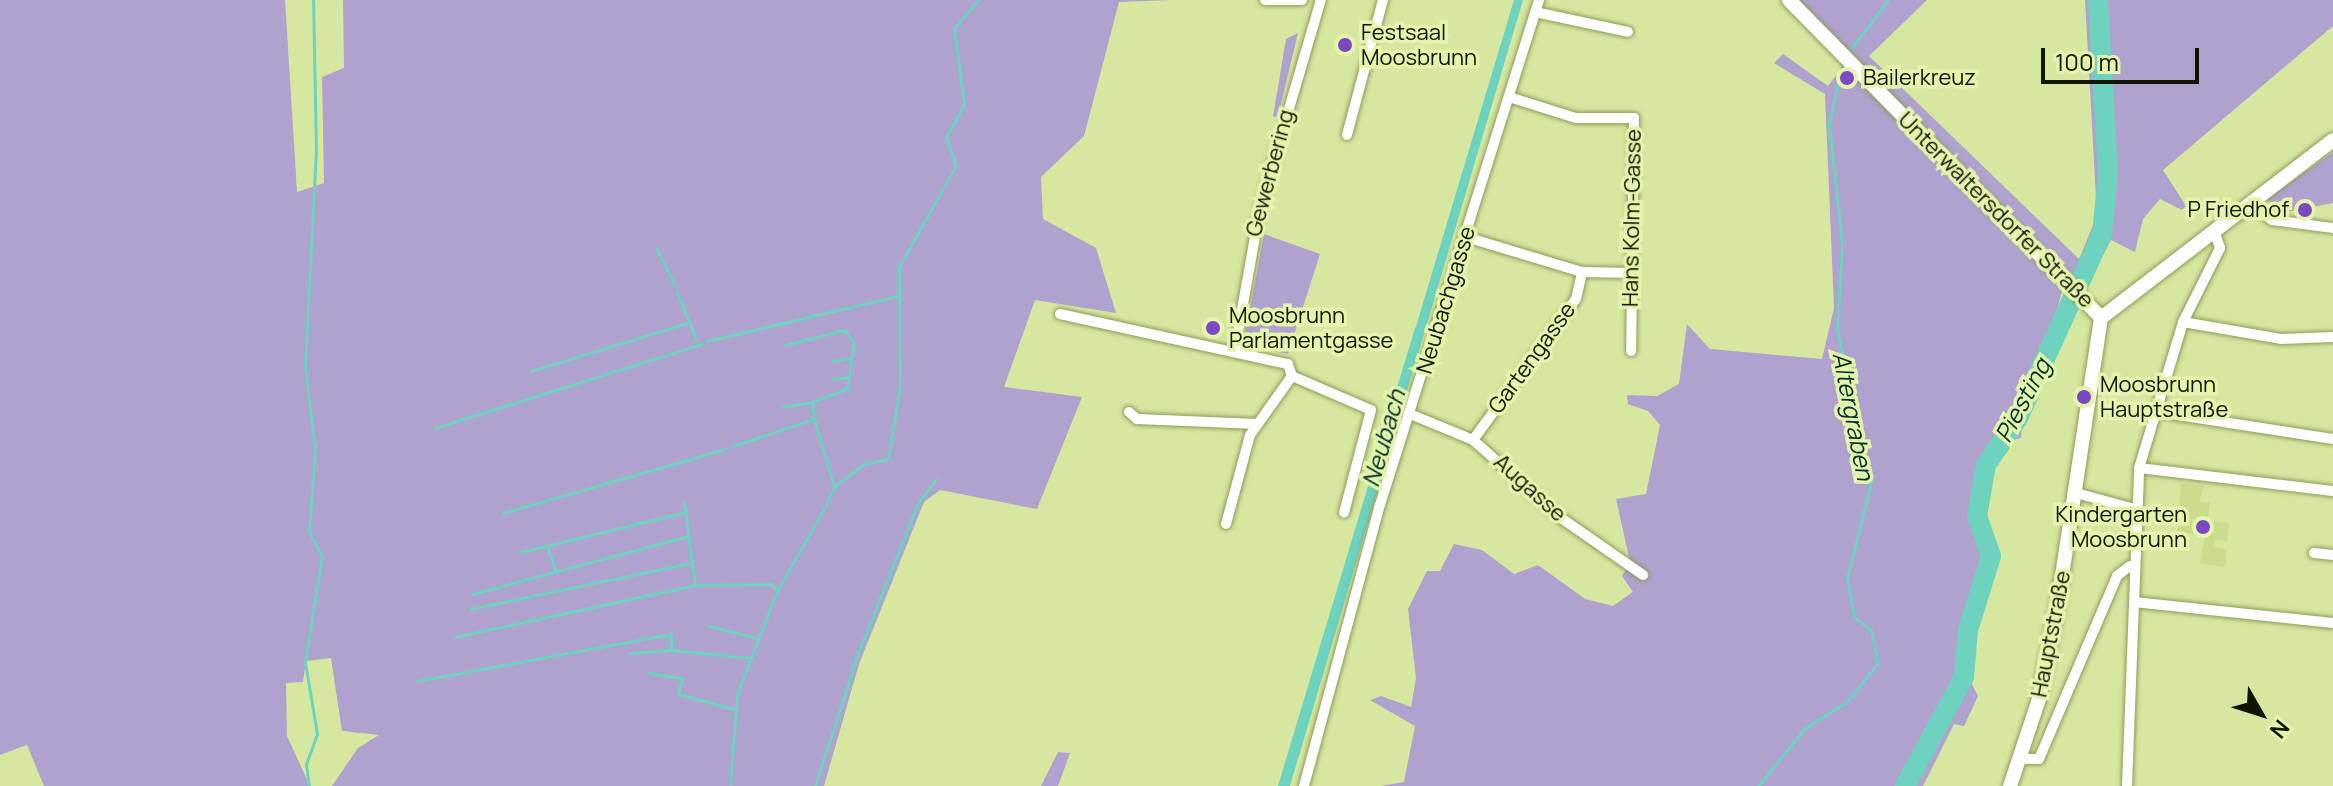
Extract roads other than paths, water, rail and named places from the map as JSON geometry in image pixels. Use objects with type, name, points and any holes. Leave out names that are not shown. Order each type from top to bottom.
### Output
[{"type":"main road","name":"Unterwaltersdorfer Straße","points":[[1789,0],[2084,296],[2101,318]]},
{"type":"main road","points":[[2101,318],[2333,140]]},
{"type":"main road","name":"Hauptstraße","points":[[2010,786],[2039,699],[2076,493],[2101,318]]},
{"type":"street","points":[[1265,0],[1302,0]]},
{"type":"street","name":"Gewerbering","points":[[1235,349],[1256,223],[1321,0]]},
{"type":"street","points":[[1347,135],[1383,0]]},
{"type":"street","name":"Neubachgasse","points":[[1304,786],[1410,414],[1539,0]]},
{"type":"street","points":[[1535,12],[1628,32]]},
{"type":"street","name":"Hans Kolm-Gasse","points":[[1509,97],[1576,118],[1634,118],[1631,351]]},
{"type":"street","points":[[2250,203],[2272,220],[2333,228]]},
{"type":"street","points":[[2127,786],[2134,602],[2130,566],[2139,468],[2152,411],[2183,322],[2220,248],[2214,231]]},
{"type":"street","points":[[1466,237],[1582,272],[1632,273]]},
{"type":"street","name":"Gartengasse","points":[[1473,440],[1576,299],[1582,272]]},
{"type":"street","points":[[1060,314],[1235,349],[1288,364],[1292,376],[1371,410],[1344,513]]},
{"type":"street","points":[[2183,322],[2281,339],[2333,337]]},
{"type":"street","points":[[1226,524],[1258,424],[1292,376]]},
{"type":"street","points":[[2152,411],[2333,439]]},
{"type":"street","points":[[1129,412],[1137,419],[1258,424]]},
{"type":"street","name":"Augasse","points":[[1410,414],[1473,440],[1561,518],[1643,575]]},
{"type":"street","points":[[2139,468],[2333,491]]},
{"type":"street","points":[[2076,493],[2135,509]]},
{"type":"street","points":[[2314,553],[2333,555]]},
{"type":"street","name":"Hauptstraße","points":[[2019,759],[2039,759],[2117,576],[2130,566]]},
{"type":"street","points":[[2134,602],[2333,623]]},
{"type":"water","points":[[1514,0],[1523,0],[1290,786],[1278,786]]},
{"type":"waterway","points":[[309,786],[306,764],[317,734],[305,662],[322,556],[309,532],[315,451],[305,366],[316,152],[313,0]]},
{"type":"waterway","points":[[825,507],[834,487],[863,464],[888,459],[900,386],[899,267],[956,165],[946,138],[964,104],[954,28],[978,0]]},
{"type":"waterway","name":"Altergraben","points":[[1847,54],[1888,0]]},
{"type":"waterway","name":"Piesting","points":[[1905,786],[1964,677],[1968,630],[1991,556],[1977,516],[1986,465],[2018,418],[2102,234],[2108,174],[2098,0]]},
{"type":"waterway","name":"Altergraben","points":[[1758,786],[1804,729],[1848,701],[1878,663],[1871,630],[1854,617],[1847,578],[1871,482],[1837,329],[1842,244],[1829,124],[1843,61]]},
{"type":"waterway","points":[[656,248],[675,286]]},
{"type":"waterway","points":[[677,292],[698,344]]},
{"type":"waterway","points":[[707,341],[898,296]]},
{"type":"waterway","points":[[531,371],[687,323]]},
{"type":"waterway","name":"Neubach","points":[[1375,463],[1416,328]]},
{"type":"waterway","points":[[785,345],[844,330],[854,343],[847,389],[812,402]]},
{"type":"waterway","points":[[435,428],[701,344]]},
{"type":"waterway","points":[[832,361],[852,358]]},
{"type":"waterway","points":[[833,379],[849,377]]},
{"type":"waterway","points":[[783,407],[812,402],[814,419]]},
{"type":"waterway","points":[[733,446],[814,419],[834,487]]},
{"type":"waterway","points":[[503,513],[725,449]]},
{"type":"waterway","points":[[815,786],[858,653],[918,503],[936,479]]},
{"type":"waterway","points":[[684,503],[695,585],[771,584],[777,591]]},
{"type":"waterway","points":[[730,786],[737,694],[777,591],[824,509]]},
{"type":"waterway","points":[[521,552],[686,512]]},
{"type":"waterway","points":[[472,594],[689,536]]},
{"type":"waterway","points":[[547,545],[556,572]]},
{"type":"waterway","points":[[470,609],[691,563]]},
{"type":"waterway","points":[[455,637],[695,585]]},
{"type":"waterway","points":[[709,626],[758,638]]},
{"type":"waterway","points":[[417,681],[671,634],[671,650],[751,658]]},
{"type":"waterway","points":[[630,653],[670,650]]},
{"type":"waterway","points":[[649,673],[682,678],[678,694],[737,710]]},
{"type":"place","name":"Festsaal Moosbrunn","points":[[1345,45]]},
{"type":"place","name":"Bailerkreuz","points":[[1847,78]]},
{"type":"place","name":"P Friedhof","points":[[2305,210]]},
{"type":"place","name":"Moosbrunn Parlamentgasse","points":[[1213,328]]},
{"type":"place","name":"Moosbrunn Hauptstraße","points":[[2084,397]]},
{"type":"place","name":"Kindergarten Moosbrunn","points":[[2203,527]]}]
